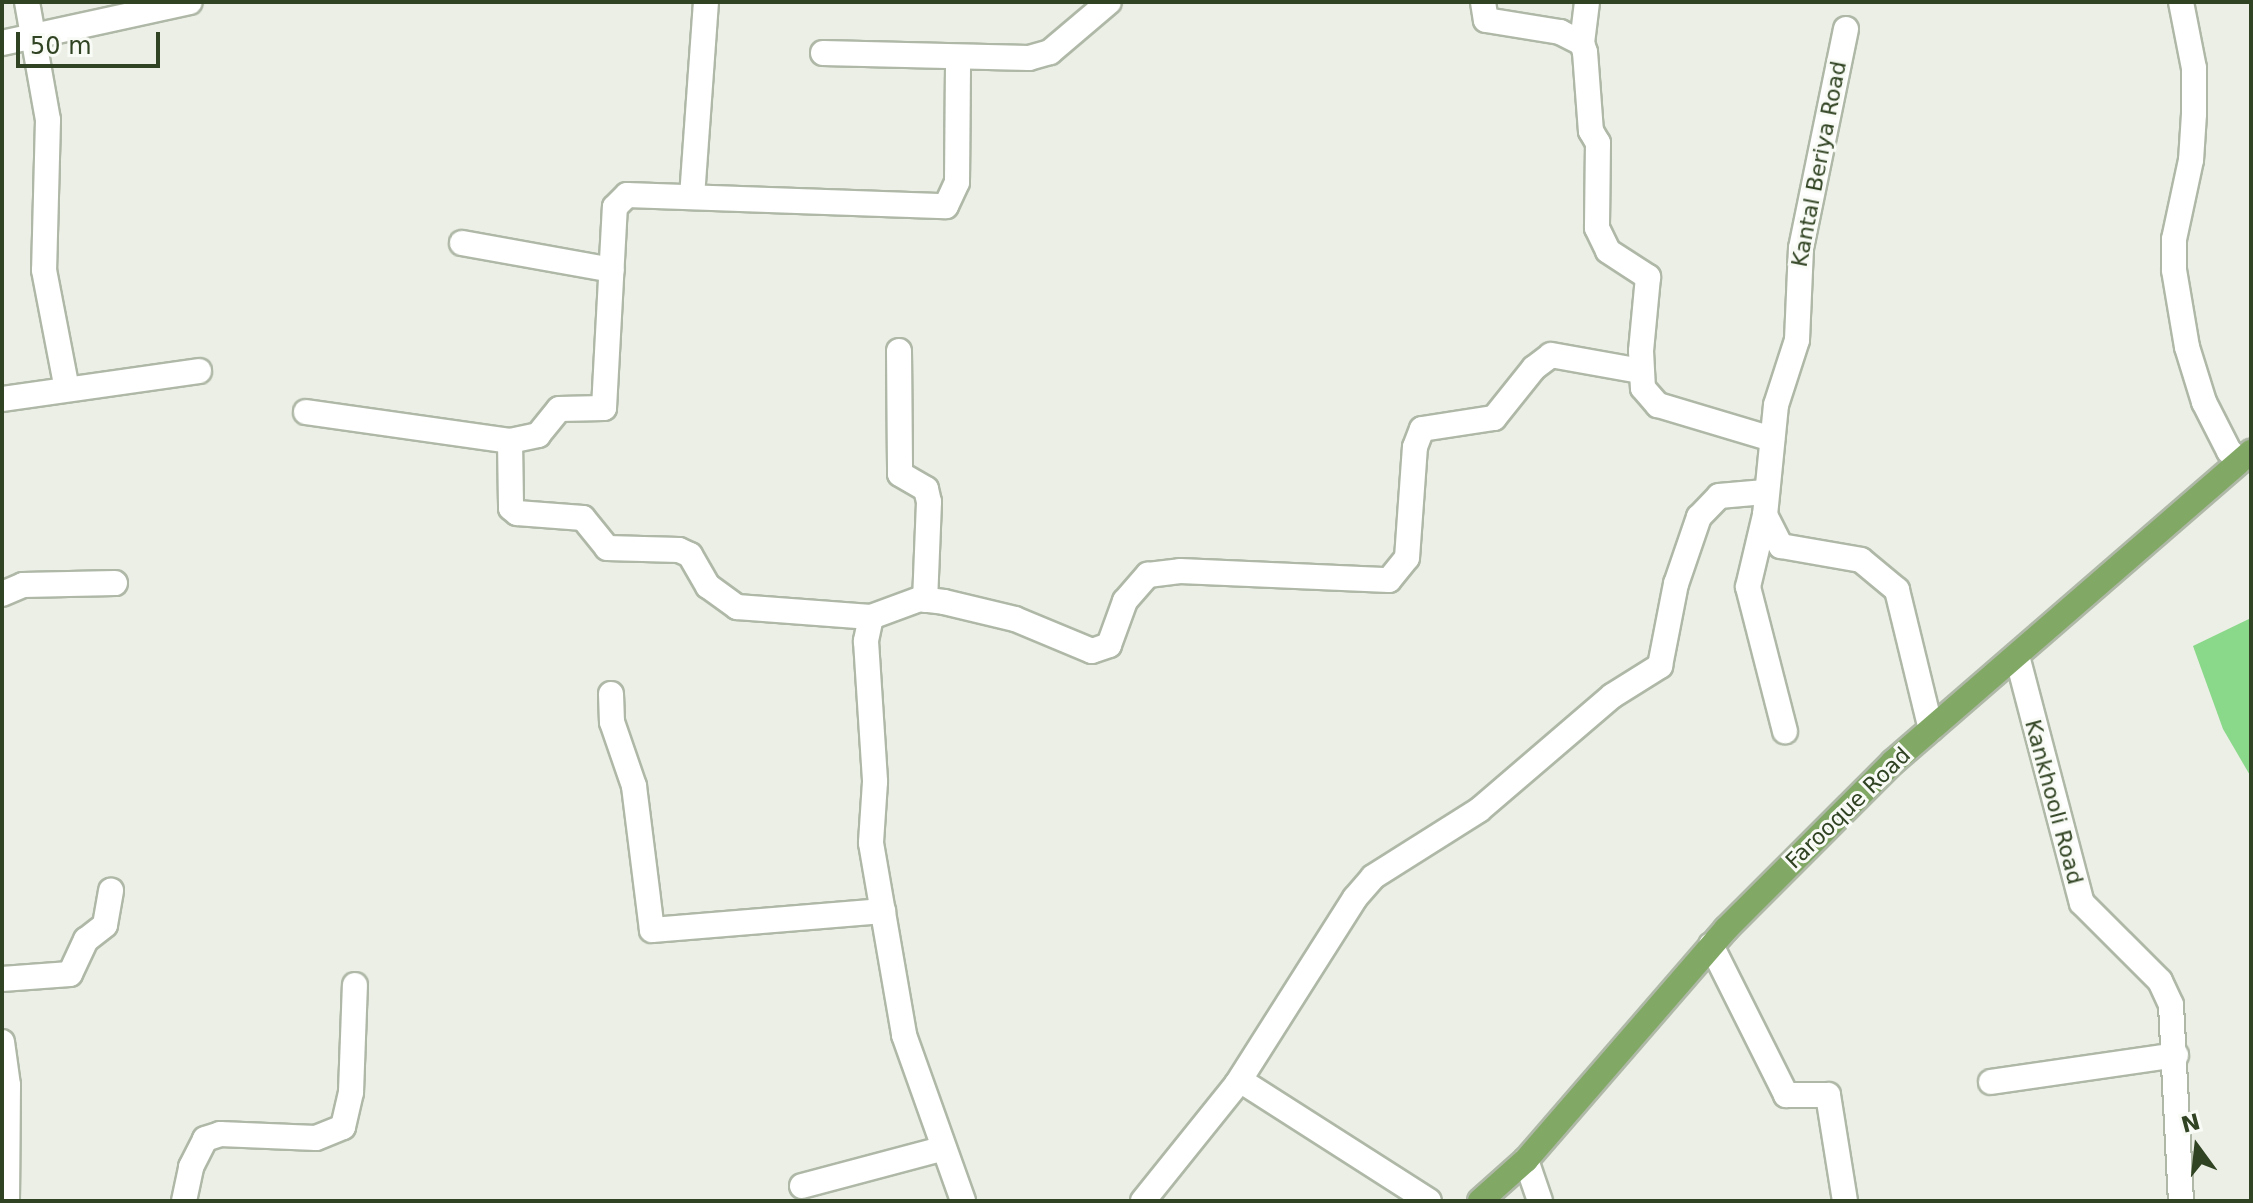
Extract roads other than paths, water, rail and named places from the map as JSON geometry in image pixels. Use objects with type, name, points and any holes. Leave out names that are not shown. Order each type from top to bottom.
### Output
[{"type":"main road","name":"Farooque Road","points":[[1480,1201],[1526,1160],[1711,945],[1931,729],[2246,457]]},
{"type":"street","points":[[27,2],[48,120],[44,270],[67,389]]},
{"type":"street","points":[[2,43],[190,2]]},
{"type":"street","points":[[692,197],[706,2]]},
{"type":"street","points":[[823,53],[1029,58],[1050,52],[1109,2]]},
{"type":"street","points":[[1483,2],[1486,20],[1560,32],[1582,43]]},
{"type":"street","points":[[1587,2],[1582,43],[1591,131],[1598,143],[1597,228],[1608,251],[1648,277],[1641,371],[1643,388],[1658,405],[1772,439]]},
{"type":"street","points":[[2181,2],[2194,68],[2194,114],[2191,160],[2174,239],[2174,270],[2204,402],[2229,451],[2246,457]]},
{"type":"street","name":"Kantal Beriya Road","points":[[1785,731],[1748,587],[1765,503],[1776,405],[1797,340],[1801,248],[1846,29]]},
{"type":"street","points":[[306,412],[510,441],[538,435],[559,409],[604,408],[615,207],[627,195],[946,206],[957,182],[958,58]]},
{"type":"street","points":[[462,243],[612,270]]},
{"type":"street","points":[[899,351],[900,474],[926,489],[929,502],[925,600]]},
{"type":"street","points":[[510,441],[511,508],[517,513],[583,518],[607,548],[679,550],[690,555],[708,586],[737,607],[871,617],[894,605],[925,600],[994,613],[1083,649],[1100,651],[1109,645],[1125,601],[1148,575],[1180,571],[1389,580],[1407,558],[1415,447],[1422,429],[1494,418],[1534,368],[1551,355],[1641,371]]},
{"type":"street","points":[[2,399],[199,371]]},
{"type":"street","points":[[1143,1201],[1237,1084],[1355,898],[1373,877],[1479,810],[1612,696],[1660,666],[1676,584],[1699,517],[1719,496],[1765,503],[1781,546],[1861,560],[1891,581],[1905,617],[1931,729]]},
{"type":"street","points":[[2,594],[23,585],[115,583]]},
{"type":"street","points":[[871,617],[866,641],[875,782],[871,843],[904,1035],[941,1149],[963,1201]]},
{"type":"street","name":"Kankhooli Road","points":[[2017,656],[2082,903],[2160,981],[2171,1005],[2176,1055],[2181,1201]]},
{"type":"street","points":[[611,694],[612,722],[634,786],[652,930],[883,911]]},
{"type":"street","points":[[2,979],[70,974],[86,940],[105,925],[111,891]]},
{"type":"street","points":[[1711,945],[1786,1095],[1828,1095],[1845,1201]]},
{"type":"street","points":[[184,1201],[191,1167],[205,1139],[220,1134],[316,1138],[343,1127],[351,1092],[355,985]]},
{"type":"street","points":[[3,1052],[7,1201]]},
{"type":"street","points":[[1991,1082],[2176,1055]]},
{"type":"street","points":[[1237,1084],[1246,1084],[1429,1201]]},
{"type":"street","points":[[802,1186],[941,1149]]},
{"type":"street","points":[[1526,1160],[1540,1201]]}]
